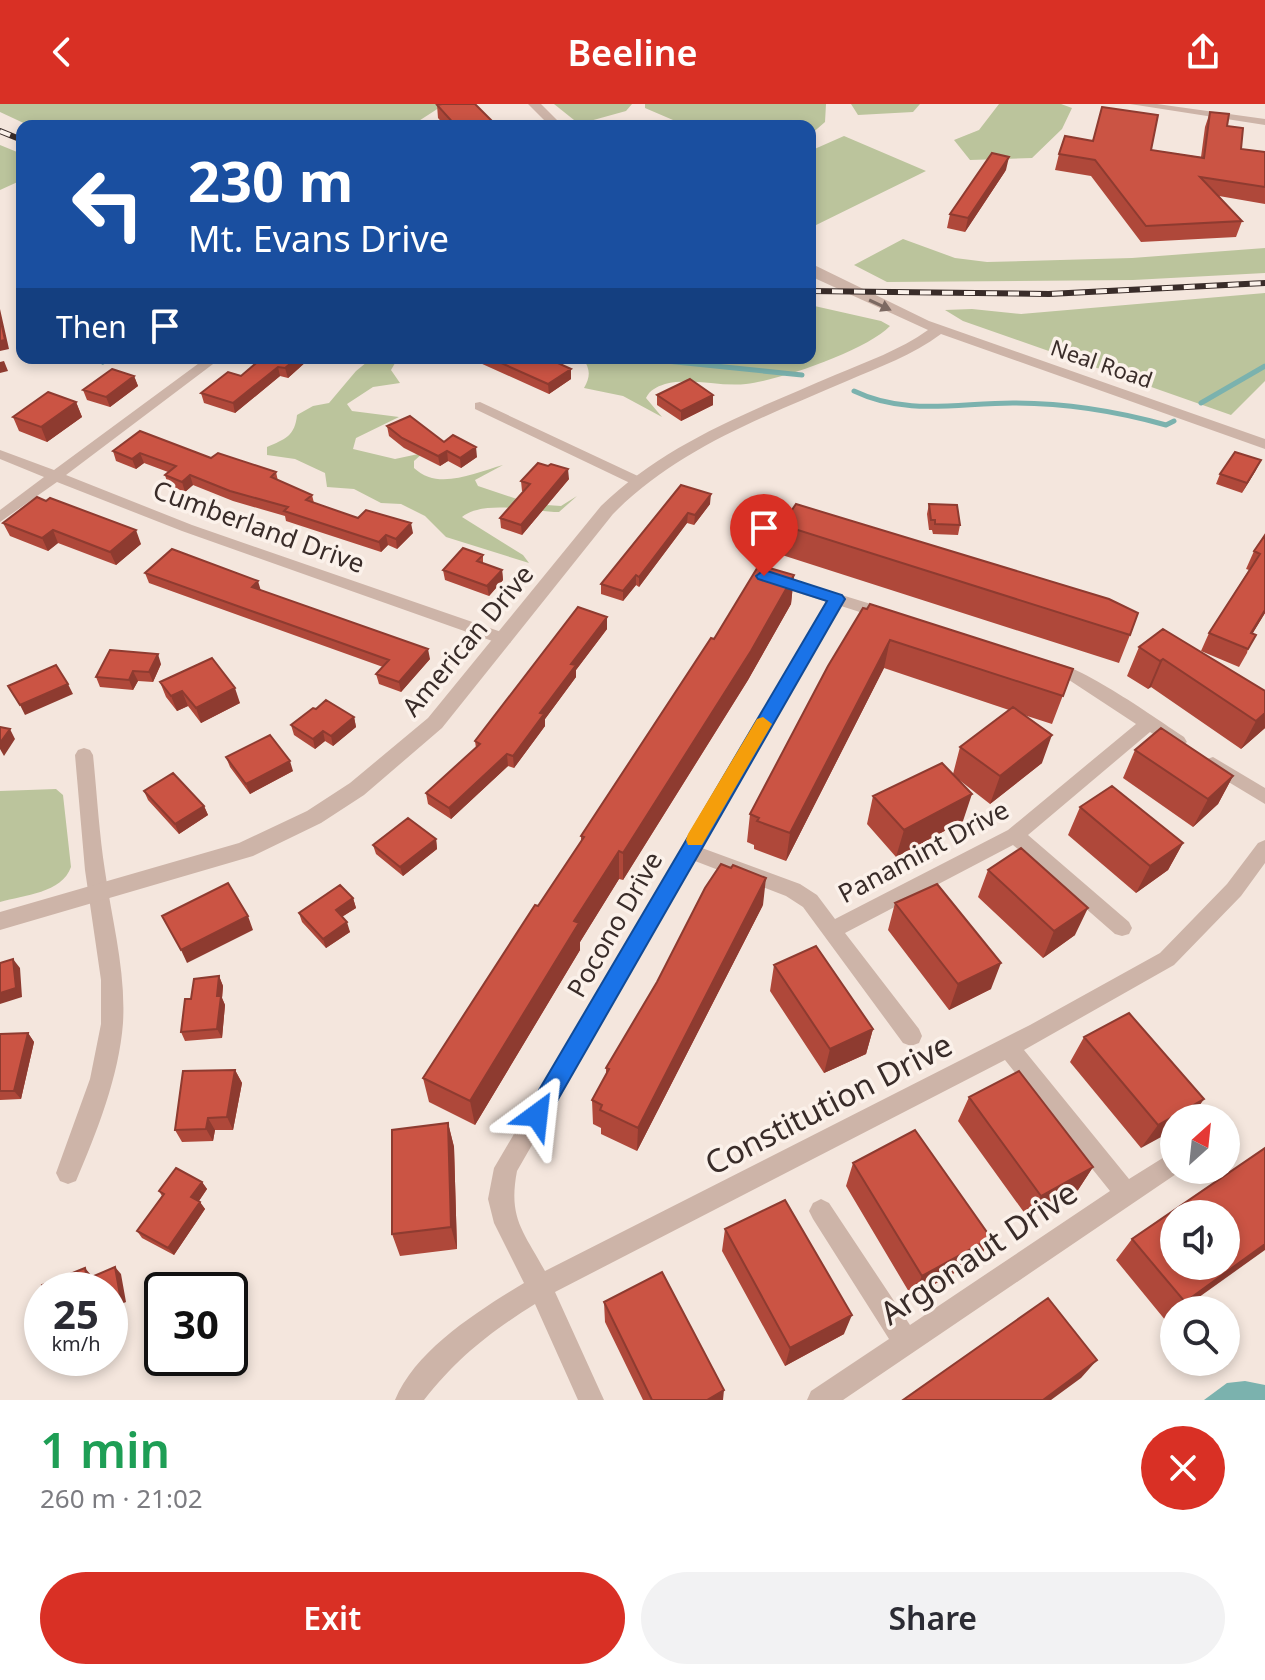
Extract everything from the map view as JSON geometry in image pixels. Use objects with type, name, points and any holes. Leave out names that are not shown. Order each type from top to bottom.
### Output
[{"type":"street","points":[[534,104],[551,120]]},
{"type":"street","points":[[1135,104],[1265,122]]},
{"type":"street","points":[[1249,120],[1252,104]]},
{"type":"street","name":"Neal Road","points":[[816,272],[931,326],[1265,444]]},
{"type":"street","name":"American Drive","points":[[0,921],[245,850],[314,817],[357,789],[418,741],[613,502],[635,480],[681,451],[899,352],[931,326]]},
{"type":"street","points":[[0,517],[206,364]]},
{"type":"street","points":[[480,406],[635,480]]},
{"type":"street","name":"Cumberland Drive","points":[[0,454],[187,528],[504,639]]},
{"type":"street","points":[[764,576],[910,622]]},
{"type":"street","name":"Pocono Drive","points":[[540,1287],[506,1223],[500,1199],[506,1168],[837,599]]},
{"type":"street","points":[[1028,660],[1072,674],[1265,797]]},
{"type":"street","name":"Panamint Drive","points":[[832,930],[1015,835],[1149,723]]},
{"type":"street","points":[[68,1173],[100,1084],[109,1045],[111,975],[84,755]]},
{"type":"street","points":[[1015,835],[1122,928]]},
{"type":"street","name":"Constitution Drive","points":[[408,1400],[436,1365],[480,1324],[540,1287],[1008,1047],[1167,959],[1234,890],[1265,848]]},
{"type":"street","points":[[689,851],[793,890],[810,901],[911,1036]]},
{"type":"street","points":[[1008,1047],[1127,1194]]},
{"type":"street","name":"Argonaut Drive","points":[[820,1400],[1160,1172]]},
{"type":"street","points":[[821,1211],[906,1342]]},
{"type":"street","points":[[540,1287],[591,1400]]},
{"type":"green space","points":[[0,104],[445,104],[420,120],[17,120],[0,112]]},
{"type":"green space","points":[[554,104],[632,104],[626,111],[593,120],[574,120]]},
{"type":"green space","points":[[645,104],[826,104],[825,122],[816,130],[816,120],[673,120],[645,108]]},
{"type":"green space","points":[[851,104],[920,104],[913,112],[858,115]]},
{"type":"green space","points":[[999,104],[1061,104],[1072,108],[1062,129],[1032,158],[970,160],[954,140],[979,130]]},
{"type":"green space","points":[[844,136],[926,171],[816,225],[816,148]]},
{"type":"green space","points":[[0,145],[16,152],[16,183],[0,190]]},
{"type":"green space","points":[[903,239],[955,258],[987,262],[1132,258],[1265,248],[1265,273],[1133,280],[887,282],[854,265]]},
{"type":"green space","points":[[1265,293],[1265,381],[1231,415],[963,321],[945,310],[972,309],[1021,314]]},
{"type":"green space","points":[[816,306],[881,321],[890,326],[844,354],[780,377],[746,384],[685,381],[662,385],[646,398],[662,417],[623,396],[584,388],[589,373],[587,366],[816,364]]},
{"type":"green space","points":[[365,364],[394,364],[391,370],[400,383],[373,387],[347,404],[352,411],[399,417],[356,438],[353,449],[395,459],[423,453],[414,461],[414,468],[434,478],[468,476],[503,465],[475,480],[478,486],[532,504],[561,506],[577,496],[559,512],[496,508],[462,517],[523,555],[529,563],[446,537],[425,516],[401,504],[381,503],[354,489],[327,487],[325,473],[295,459],[267,455],[267,447],[291,432],[297,415],[313,406],[329,403]]},
{"type":"green space","points":[[56,789],[63,795],[71,867],[66,876],[51,888],[0,902],[0,791]]},
{"type":"water","points":[[1245,1381],[1265,1385],[1265,1400],[1204,1400],[1227,1383]]},
{"type":"building","points":[[475,104],[491,120],[451,120],[437,105]]},
{"type":"building","points":[[1102,107],[1158,115],[1151,150],[1204,158],[1210,112],[1229,114],[1227,126],[1243,128],[1241,149],[1265,152],[1265,187],[1200,177],[1242,221],[1146,226],[1095,160],[1059,154],[1065,136],[1093,141]]},
{"type":"building","points":[[992,153],[1009,157],[968,218],[950,214]]},
{"type":"building","points":[[0,317],[5,340],[0,341]]},
{"type":"building","points":[[255,364],[290,364],[285,368],[278,367],[233,403],[201,393],[228,372],[241,376]]},
{"type":"building","points":[[503,364],[560,364],[571,369],[548,384]]},
{"type":"building","points":[[112,369],[134,376],[106,397],[83,390]]},
{"type":"building","points":[[690,379],[713,395],[681,411],[657,395]]},
{"type":"building","points":[[48,392],[76,402],[41,427],[13,417]]},
{"type":"building","points":[[410,416],[444,442],[453,435],[476,447],[460,458],[447,451],[438,456],[402,438],[387,426]]},
{"type":"building","points":[[140,431],[211,458],[218,453],[276,472],[271,477],[312,495],[306,500],[358,518],[366,510],[411,523],[396,539],[386,535],[379,542],[284,511],[288,507],[230,491],[190,475],[182,482],[165,475],[176,466],[140,453],[132,459],[113,451]]},
{"type":"building","points":[[1235,452],[1261,460],[1247,483],[1220,474]]},
{"type":"building","points":[[538,463],[568,469],[521,525],[500,518],[530,484],[521,481]]},
{"type":"building","points":[[681,485],[711,494],[695,515],[688,513],[639,577],[636,575],[623,591],[601,584]]},
{"type":"building","points":[[37,497],[46,501],[50,498],[136,530],[110,552],[53,530],[42,538],[3,523]]},
{"type":"building","points":[[796,504],[1109,599],[1138,613],[1130,635],[785,526],[788,521],[785,520]]},
{"type":"building","points":[[929,504],[957,505],[960,525],[935,524],[935,520],[931,520]]},
{"type":"building","points":[[1265,535],[1265,610],[1251,633],[1256,635],[1248,649],[1209,633],[1260,554],[1254,551]]},
{"type":"building","points":[[463,548],[483,555],[477,561],[502,570],[487,586],[443,570]]},
{"type":"building","points":[[172,549],[258,581],[252,587],[428,649],[399,682],[376,674],[389,660],[145,573]]},
{"type":"building","points":[[759,565],[794,575],[751,651],[623,853],[619,851],[574,921],[579,923],[470,1101],[423,1078],[535,905],[538,906],[584,837],[581,836],[711,638],[714,639]]},
{"type":"building","points":[[870,604],[1073,669],[1063,696],[890,640],[790,833],[757,821],[759,818],[750,814],[828,666],[863,608],[867,609]]},
{"type":"building","points":[[578,607],[607,617],[571,664],[576,665],[513,756],[507,754],[449,808],[426,793],[480,744],[475,741]]},
{"type":"building","points":[[1163,629],[1265,691],[1265,713],[1256,721],[1163,659],[1160,661],[1139,647]]},
{"type":"building","points":[[110,650],[158,654],[149,672],[133,671],[129,680],[96,677]]},
{"type":"building","points":[[212,658],[235,688],[196,708],[182,691],[171,696],[160,682]]},
{"type":"building","points":[[56,665],[68,684],[20,705],[8,686]]},
{"type":"building","points":[[326,700],[354,717],[331,736],[323,731],[313,739],[291,725],[313,708],[316,709]]},
{"type":"building","points":[[1013,707],[1052,735],[1000,776],[960,747]]},
{"type":"building","points":[[0,727],[10,729],[0,743]]},
{"type":"building","points":[[1161,728],[1233,776],[1208,799],[1135,750]]},
{"type":"building","points":[[270,735],[290,761],[246,784],[226,757]]},
{"type":"building","points":[[942,763],[972,794],[904,830],[873,796]]},
{"type":"building","points":[[173,773],[204,806],[175,824],[144,791]]},
{"type":"building","points":[[1112,786],[1183,843],[1150,866],[1080,807]]},
{"type":"building","points":[[408,818],[436,839],[400,867],[373,845]]},
{"type":"building","points":[[1021,848],[1088,908],[1054,931],[988,870]]},
{"type":"building","points":[[721,864],[731,868],[733,865],[766,878],[638,1128],[600,1110],[602,1105],[592,1100],[609,1069],[606,1068]]},
{"type":"building","points":[[228,883],[248,916],[181,950],[162,916]]},
{"type":"building","points":[[937,884],[1001,963],[958,984],[895,903]]},
{"type":"building","points":[[340,885],[353,898],[336,910],[347,922],[323,939],[299,913]]},
{"type":"building","points":[[816,946],[873,1029],[830,1049],[774,965]]},
{"type":"building","points":[[13,959],[16,988],[0,993],[0,963]]},
{"type":"building","points":[[219,976],[217,996],[221,996],[217,1029],[181,1032],[185,999],[191,999],[194,979]]},
{"type":"building","points":[[1129,1013],[1204,1099],[1195,1104],[1160,1104],[1158,1125],[1084,1037]]},
{"type":"building","points":[[28,1033],[14,1091],[0,1091],[0,1034]]},
{"type":"building","points":[[235,1070],[227,1117],[208,1118],[206,1129],[175,1130],[183,1071]]},
{"type":"building","points":[[1019,1071],[1093,1167],[1041,1196],[969,1097]]},
{"type":"building","points":[[448,1123],[451,1227],[392,1234],[392,1130]]},
{"type":"building","points":[[915,1130],[991,1238],[922,1276],[853,1163]]},
{"type":"building","points":[[1265,1148],[1265,1244],[1240,1262],[1240,1200],[1189,1200],[1212,1184],[1240,1184],[1240,1165]]},
{"type":"building","points":[[176,1168],[202,1182],[191,1197],[200,1202],[168,1248],[137,1231],[164,1194],[159,1191]]},
{"type":"building","points":[[785,1200],[852,1315],[790,1348],[725,1229]]},
{"type":"building","points":[[1160,1220],[1160,1272],[1132,1239]]},
{"type":"building","points":[[662,1272],[724,1390],[707,1400],[652,1400],[604,1302]]},
{"type":"building","points":[[1166,1280],[1215,1280],[1193,1296],[1180,1296]]},
{"type":"building","points":[[1048,1298],[1097,1360],[1043,1400],[903,1400]]},
{"type":"waterway","points":[[695,364],[802,375]]},
{"type":"waterway","points":[[1201,403],[1265,366]]},
{"type":"waterway","points":[[854,391],[873,399],[912,406],[1052,404],[1109,412],[1166,425],[1174,421]]},
{"type":"railway","points":[[0,131],[16,138]]},
{"type":"railway","points":[[816,291],[1049,294],[1265,283]]},
{"type":"slow traffic","points":[[695,840],[763,724]]},
{"type":"route","points":[[537,1115],[837,599],[764,576]]}]
